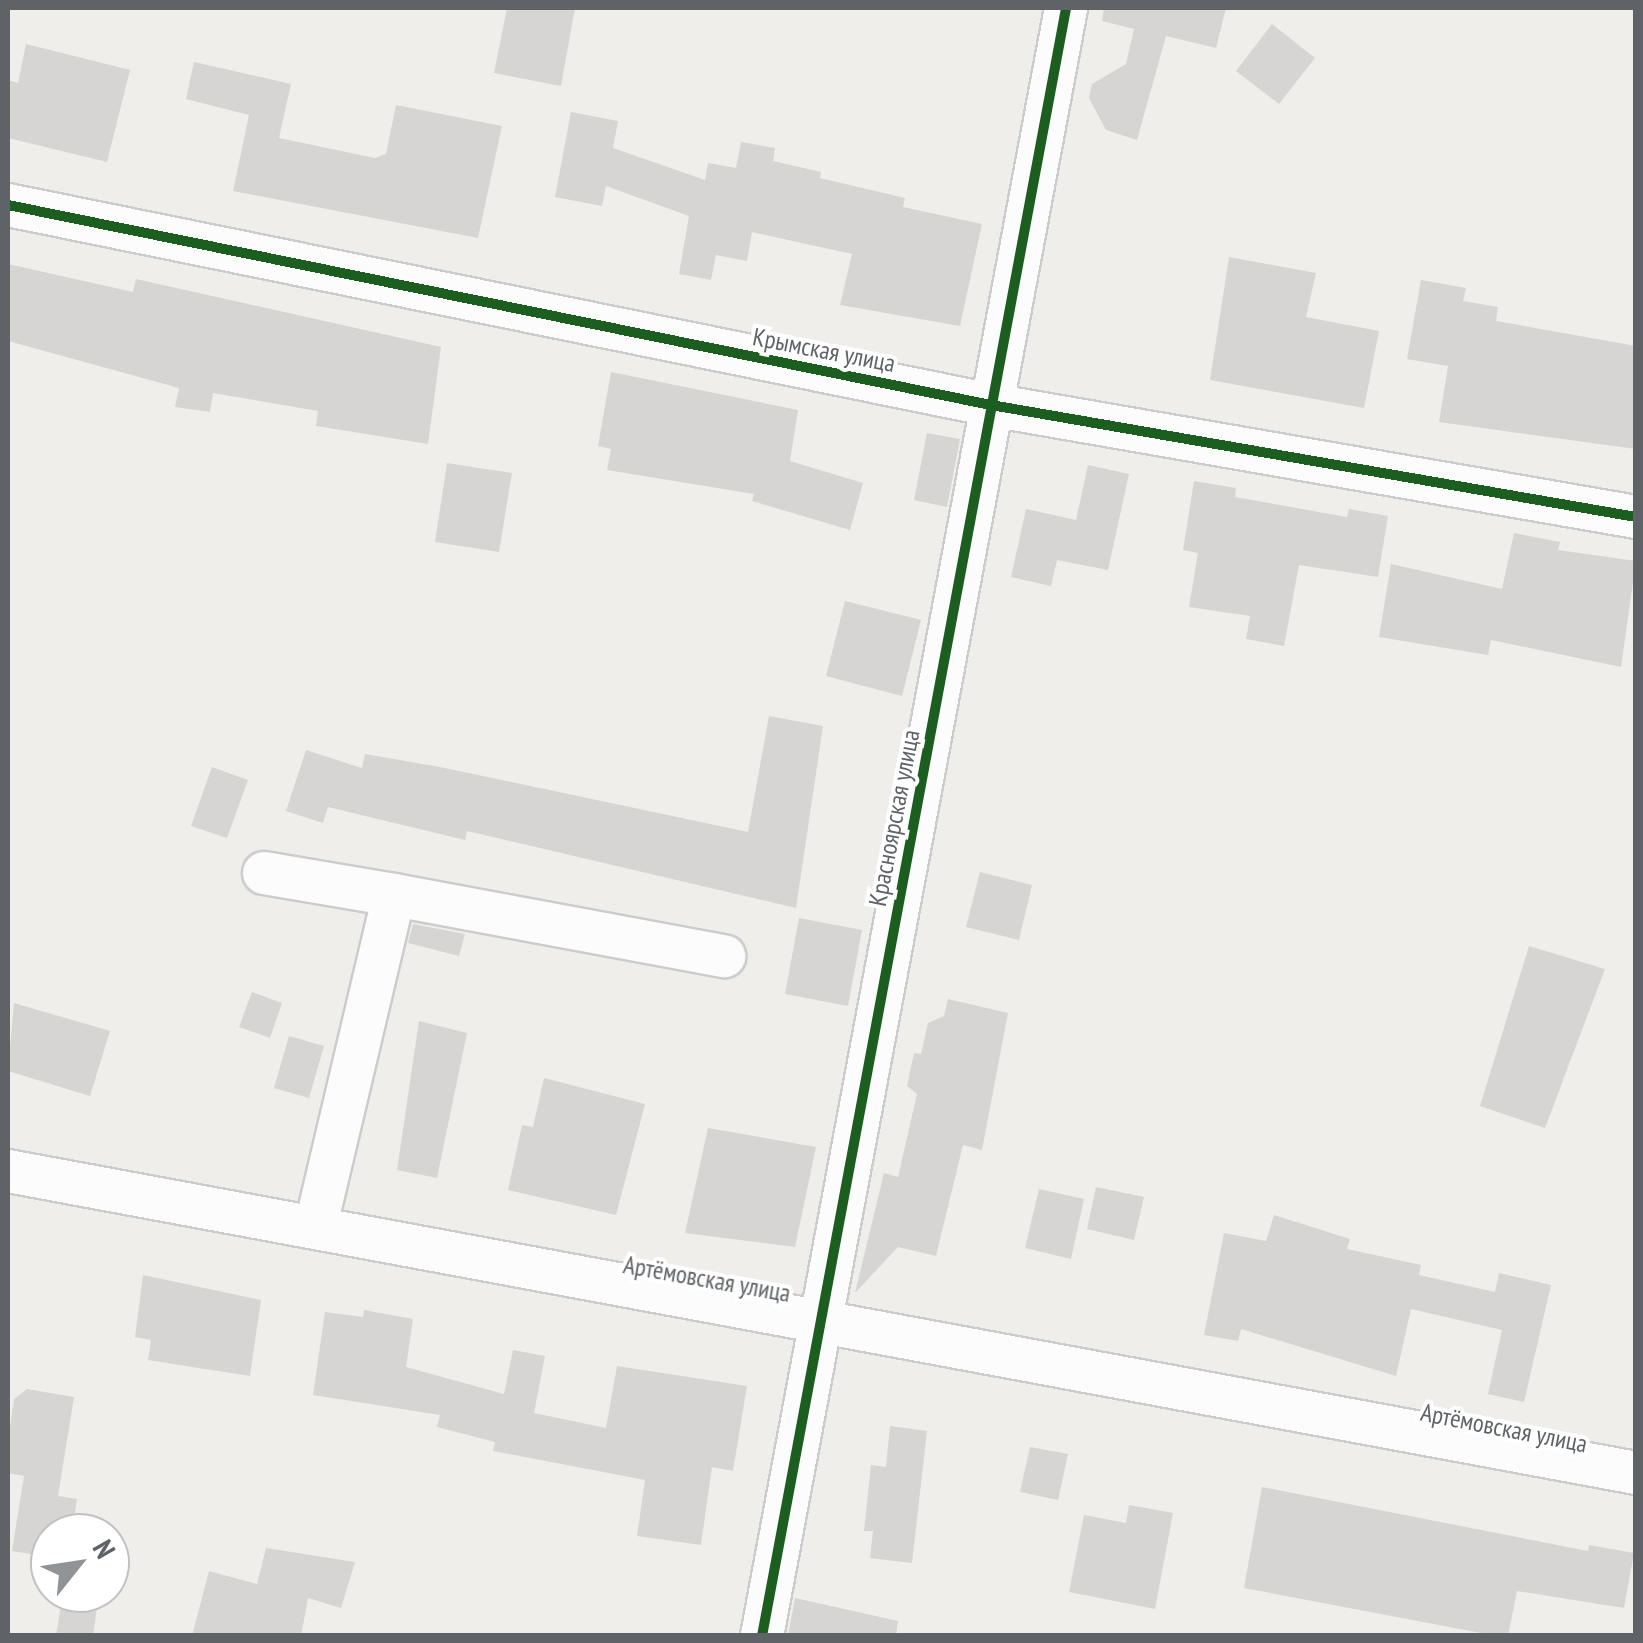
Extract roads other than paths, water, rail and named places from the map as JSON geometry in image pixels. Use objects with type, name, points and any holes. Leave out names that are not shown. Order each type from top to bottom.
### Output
[{"type":"street","name":"Красноярская улица","points":[[762,1636],[1066,8]]},
{"type":"street","name":"Крымская улица","points":[[8,205],[991,404],[1636,517]]},
{"type":"street","points":[[264,873],[724,956]]},
{"type":"street","points":[[315,1228],[394,895]]},
{"type":"street","name":"Артёмовская улица","points":[[8,1172],[1636,1473]]}]
